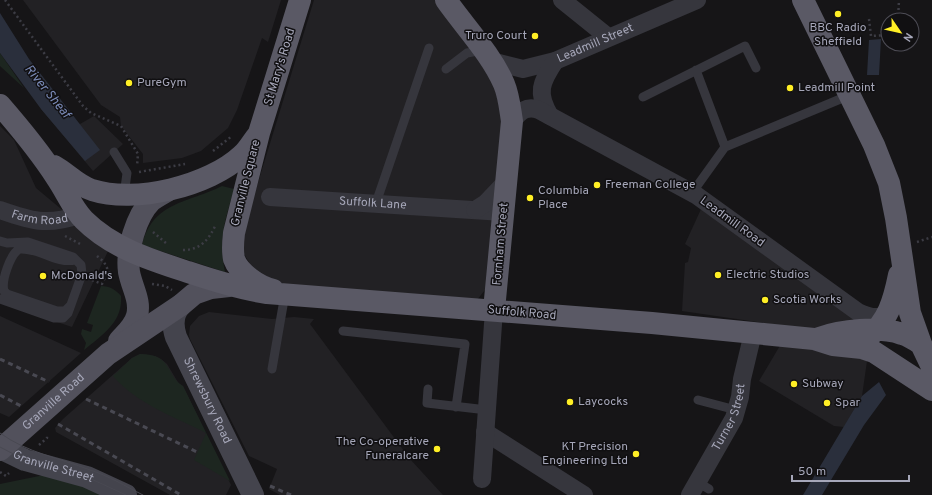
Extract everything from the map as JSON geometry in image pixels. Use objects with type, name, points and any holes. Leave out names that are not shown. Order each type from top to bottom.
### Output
[{"type":"highway","name":"St Mary's Road","points":[[259,133],[300,0]]},
{"type":"highway","points":[[446,0],[487,56]]},
{"type":"highway","points":[[803,0],[874,145],[889,183],[896,218],[910,313],[921,344],[932,367]]},
{"type":"highway","name":"Fornham Street","points":[[487,56],[504,85],[512,121],[494,310]]},
{"type":"highway","points":[[0,105],[45,161],[80,214],[99,234],[130,251],[229,286]]},
{"type":"highway","name":"Granville Square","points":[[167,191],[197,181],[220,170],[242,155],[259,133]]},
{"type":"highway","name":"Granville Square","points":[[259,133],[234,233],[232,247],[234,258],[245,273],[266,288],[285,294]]},
{"type":"highway","points":[[45,161],[92,190],[124,195],[150,194],[167,191]]},
{"type":"highway","points":[[852,347],[882,322],[893,304],[902,264]]},
{"type":"highway","name":"Suffolk Road","points":[[229,286],[245,290],[285,294],[652,323],[814,339],[833,345],[868,350],[882,356],[932,390]]},
{"type":"highway","name":"Suffolk Road","points":[[814,339],[836,332],[882,322],[921,344]]},
{"type":"main road","name":"Granville Square","points":[[130,251],[132,239],[143,213],[152,201],[167,191]]},
{"type":"main road","name":"Granville Road","points":[[1,450],[108,354],[134,325],[137,315],[138,296],[129,271],[130,251]]},
{"type":"main road","name":"Granville Road","points":[[108,354],[183,304],[194,294],[211,288],[229,286]]},
{"type":"main road","name":"Shrewsbury Road","points":[[183,304],[174,315],[173,328],[176,337],[253,495]]},
{"type":"main road","name":"Granville Street","points":[[1,450],[25,460],[87,477],[126,495]]},
{"type":"street","points":[[562,0],[608,37]]},
{"type":"street","name":"Leadmill Street","points":[[487,56],[523,69],[555,61],[697,0]]},
{"type":"street","points":[[550,116],[541,100],[547,73],[555,61]]},
{"type":"street","name":"Leadmill Road","points":[[512,121],[525,109],[531,107],[692,193],[858,312],[873,318],[880,318],[882,322]]},
{"type":"street","points":[[475,210],[486,203],[506,181]]},
{"type":"street","name":"Suffolk Lane","points":[[270,197],[503,212]]},
{"type":"street","name":"Farm Road","points":[[0,210],[30,220],[50,222],[80,214]]},
{"type":"street","name":"Fornham Street","points":[[482,478],[494,310]]},
{"type":"street","name":"Turner Street","points":[[699,488],[736,410],[753,333]]},
{"type":"street","points":[[485,432],[584,495]]},
{"type":"lane","points":[[643,97],[745,46],[756,68]]},
{"type":"lane","points":[[376,203],[428,48]]},
{"type":"lane","points":[[446,69],[467,53],[487,56]]},
{"type":"lane","points":[[696,70],[725,147]]},
{"type":"lane","points":[[692,193],[725,147],[850,95]]},
{"type":"lane","points":[[114,152],[127,173],[124,195]]},
{"type":"lane","points":[[0,241],[7,243],[28,242],[77,260],[82,267],[81,276],[66,316],[57,319],[0,299]]},
{"type":"lane","points":[[70,306],[65,311],[57,311],[9,294],[4,291],[4,282],[14,253],[19,249],[28,250],[64,261],[77,260]]},
{"type":"lane","points":[[272,369],[285,294]]},
{"type":"lane","points":[[343,331],[433,343],[465,344],[456,407]]},
{"type":"lane","points":[[428,389],[427,403],[487,410]]},
{"type":"lane","points":[[698,400],[736,410]]},
{"type":"path","points":[[6,0],[83,106],[91,113],[121,126],[138,154],[136,172],[162,169]]},
{"type":"path","points":[[898,12],[899,0]]},
{"type":"path","points":[[869,19],[871,36],[880,35]]},
{"type":"path","points":[[176,248],[193,250],[206,241],[218,220]]},
{"type":"path","points":[[163,242],[171,246]]},
{"type":"path","points":[[81,276],[102,284],[108,271]]},
{"type":"path","points":[[150,283],[165,286],[176,292],[183,304]]},
{"type":"path","points":[[0,477],[6,476]]},
{"type":"shaded area","points":[[23,0],[281,0],[268,42],[262,38],[237,110],[228,128],[201,151],[182,158],[143,163],[143,154],[121,126],[120,117],[101,105]]},
{"type":"shaded area","points":[[314,0],[436,0],[493,80],[503,123],[488,286],[477,300],[281,285],[252,267],[244,254],[242,242],[244,228]]},
{"type":"shaded area","points":[[0,53],[24,88],[0,66]]},
{"type":"shaded area","points":[[41,109],[48,109],[80,124],[94,116],[123,144],[93,171]]},
{"type":"shaded area","points":[[0,126],[14,140],[36,188],[109,249],[72,327],[0,303]]},
{"type":"shaded area","points":[[222,186],[234,189],[225,221],[222,239],[225,272],[142,245],[147,231],[154,220],[163,211],[174,205]]},
{"type":"shaded area","points":[[702,207],[872,326],[862,396],[844,427],[834,426],[759,381],[791,327],[682,311],[685,263],[688,262],[691,248],[685,244]]},
{"type":"shaded area","points":[[101,286],[112,289],[121,296],[119,313],[110,327],[84,350],[86,343],[81,334],[82,329],[91,332],[93,325],[87,323]]},
{"type":"shaded area","points":[[209,312],[272,319],[294,317],[314,319],[310,324],[410,459],[443,495],[280,495],[269,489],[277,469],[249,456],[190,339],[190,326],[199,316]]},
{"type":"shaded area","points":[[0,316],[81,353],[9,417],[0,413]]},
{"type":"shaded area","points":[[140,354],[155,356],[161,359],[167,364],[179,384],[183,386],[231,485],[226,495],[170,495],[56,432],[55,428],[63,419],[132,358]]},
{"type":"shaded area","points":[[140,354],[158,357],[167,366],[177,381],[183,386],[230,481],[194,460],[206,433],[144,402],[123,386],[113,376],[132,358]]},
{"type":"shaded area","points":[[44,475],[51,475],[106,495],[0,495],[0,484]]},
{"type":"water","name":"River Sheaf","points":[[0,13],[29,59],[100,150],[85,161],[41,109],[0,53]]},
{"type":"water","points":[[880,39],[879,75],[867,75],[869,40]]},
{"type":"water","points":[[879,382],[886,395],[864,425],[822,495],[803,495],[862,396]]},
{"type":"tram line","points":[[0,433],[21,446],[104,475],[143,495]]},
{"type":"tram line","points":[[0,447],[25,460],[87,477],[126,495]]},
{"type":"railway","points":[[0,359],[49,382]]},
{"type":"railway","points":[[0,395],[21,406]]},
{"type":"railway","points":[[86,399],[197,452]]},
{"type":"railway","points":[[58,424],[181,495]]},
{"type":"railway","points":[[270,486],[291,495]]},
{"type":"place","name":"BBC Radio Sheffield","points":[[838,14]]},
{"type":"place","name":"Truro Court","points":[[535,36]]},
{"type":"place","name":"PureGym","points":[[129,83]]},
{"type":"place","name":"Leadmill Point","points":[[790,88]]},
{"type":"place","name":"Freeman College","points":[[597,185]]},
{"type":"place","name":"Columbia Place","points":[[530,198]]},
{"type":"place","name":"Electric Studios","points":[[718,275]]},
{"type":"place","name":"McDonald's","points":[[43,276]]},
{"type":"place","name":"Scotia Works","points":[[765,300]]},
{"type":"place","name":"Subway","points":[[794,384]]},
{"type":"place","name":"Laycocks","points":[[570,402]]},
{"type":"place","name":"Spar","points":[[827,403]]},
{"type":"place","name":"The Co-operative Funeralcare","points":[[437,449]]},
{"type":"place","name":"KT Precision Engineering Ltd","points":[[636,454]]}]
